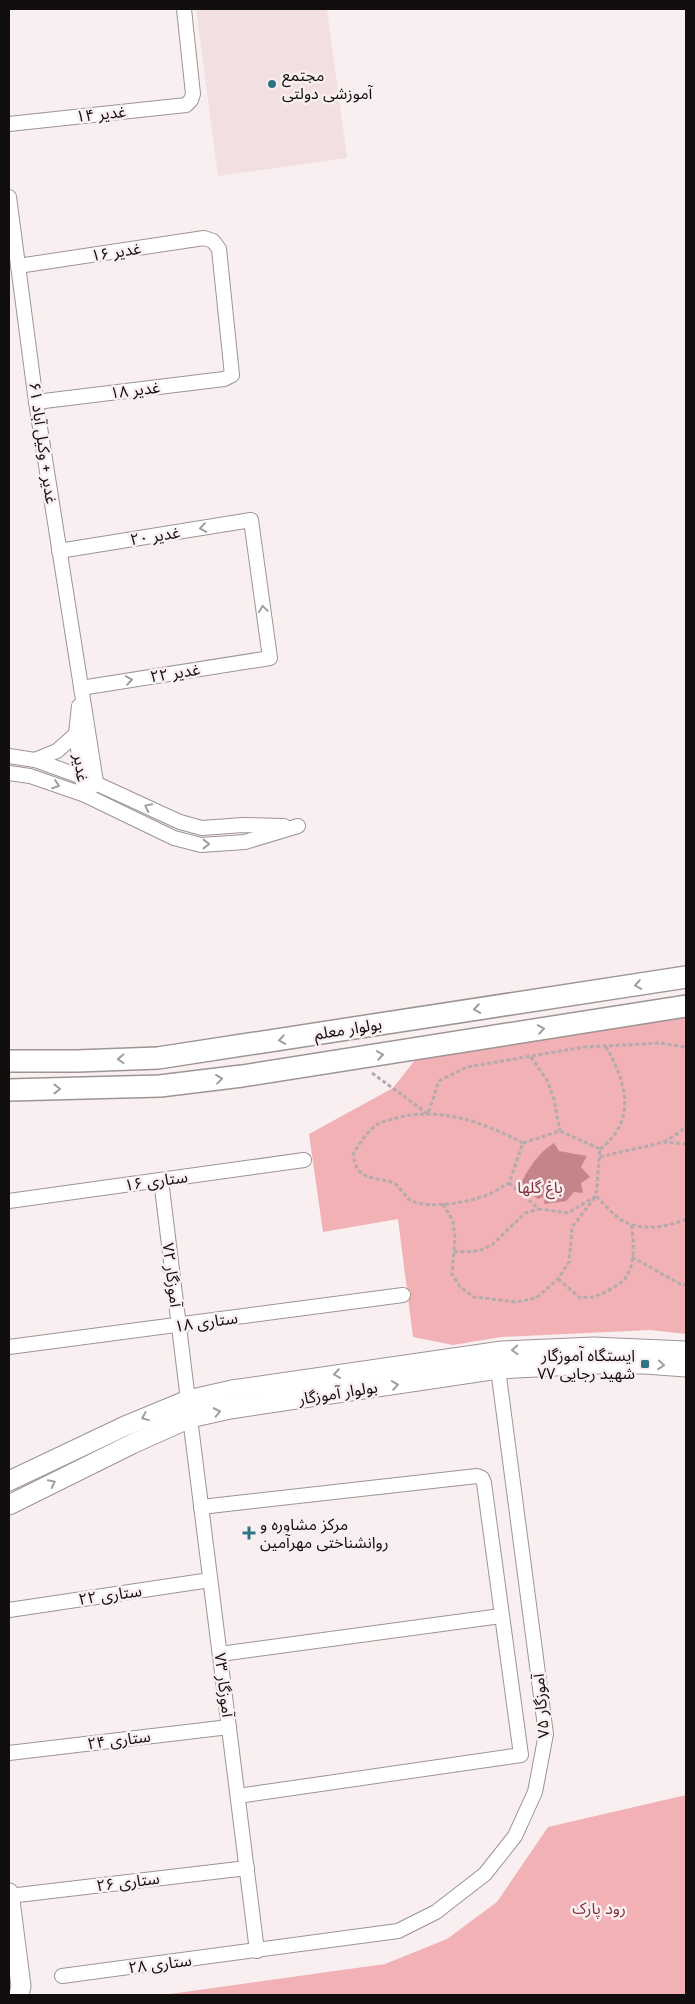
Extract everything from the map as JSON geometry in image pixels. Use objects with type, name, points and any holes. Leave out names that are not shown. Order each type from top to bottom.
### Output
[{"type":"main road","name":"بولوار معلم","points":[[9,1061],[158,1058],[686,977]]},
{"type":"main road","name":"بولوار معلم","points":[[9,1090],[160,1086],[352,1059],[686,1006]]},
{"type":"main road","name":"بولوار آموزگار","points":[[9,1505],[132,1444],[189,1409],[232,1390],[502,1351],[594,1347],[686,1350]]},
{"type":"main road","name":"بولوار آموزگار","points":[[9,1481],[125,1426],[189,1409],[230,1409],[498,1369],[594,1364],[645,1364],[686,1367]]},
{"type":"main road","points":[[9,1892],[21,1986],[19,1995]]},
{"type":"street","name":"غدیر ۱۴","points":[[9,124],[186,104],[191,100],[193,94],[184,9]]},
{"type":"street","name":"غدیر + وکیل آباد ۶۱","points":[[9,197],[36,402],[81,688]]},
{"type":"street","name":"غدیر ۱۶","points":[[18,266],[204,238],[213,241],[219,249],[232,375]]},
{"type":"street","name":"غدیر ۱۸","points":[[36,402],[224,379],[232,375]]},
{"type":"street","name":"غدیر ۲۰","points":[[59,551],[251,520],[270,658]]},
{"type":"street","name":"غدیر ۲۲","points":[[81,688],[270,658]]},
{"type":"street","name":"غدیر","points":[[81,688],[76,734],[85,795]]},
{"type":"street","name":"غدیر","points":[[81,688],[96,782],[85,795]]},
{"type":"street","points":[[35,760],[57,751],[76,734]]},
{"type":"street","points":[[9,756],[35,760],[96,782],[180,822],[202,828],[243,825],[298,826],[244,842],[201,845],[174,838],[85,795],[30,776],[9,773]]},
{"type":"street","name":"ستاری ۱۶","points":[[9,1201],[304,1160]]},
{"type":"street","name":"۷۲ آموزگار","points":[[160,1180],[189,1409]]},
{"type":"street","name":"ستاری ۱۸","points":[[9,1347],[403,1295]]},
{"type":"street","name":"آموزگار ۷۵","points":[[257,1951],[398,1931],[436,1912],[485,1874],[515,1836],[535,1792],[546,1734],[498,1369]]},
{"type":"street","name":"۷۳ آموزگار","points":[[189,1409],[257,1951]]},
{"type":"street","points":[[201,1507],[477,1476],[482,1478],[520,1755],[238,1796]]},
{"type":"street","name":"ستاری ۲۲","points":[[9,1610],[210,1580]]},
{"type":"street","points":[[220,1654],[501,1616]]},
{"type":"street","name":"ستاری ۲۴","points":[[9,1754],[229,1727]]},
{"type":"street","name":"ستاری ۲۶","points":[[9,1896],[247,1868]]},
{"type":"street","name":"ستاری ۲۸","points":[[62,1976],[257,1951]]},
{"type":"path","points":[[428,1114],[439,1081],[467,1067],[605,1045],[660,1043],[686,1047]]},
{"type":"path","points":[[600,1149],[612,1140],[624,1118],[622,1082],[616,1064],[605,1045]]},
{"type":"path","points":[[531,1057],[547,1080],[554,1099],[560,1131]]},
{"type":"path","points":[[352,1059],[428,1114]]},
{"type":"path","points":[[523,1143],[509,1183],[488,1195],[443,1204],[423,1204],[411,1200],[394,1182],[378,1180],[362,1174],[355,1168],[353,1154],[361,1140],[379,1123],[403,1116],[428,1114],[460,1118],[495,1128],[523,1143],[560,1131],[600,1149]]},
{"type":"path","points":[[664,1142],[686,1126]]},
{"type":"path","points":[[600,1157],[664,1142],[686,1144]]},
{"type":"path","points":[[443,1204],[453,1220],[455,1238],[452,1274],[460,1287],[474,1297],[516,1302],[536,1298],[558,1279],[569,1262],[572,1227],[596,1196],[600,1149]]},
{"type":"path","points":[[509,1183],[539,1209]]},
{"type":"path","points":[[454,1252],[479,1251],[493,1244],[525,1213],[539,1209],[568,1213],[596,1196]]},
{"type":"path","points":[[596,1196],[624,1222],[631,1224],[658,1227],[686,1219]]},
{"type":"path","points":[[558,1279],[580,1298],[594,1297],[621,1282],[628,1275],[632,1257],[633,1233],[631,1224]]},
{"type":"path","points":[[632,1257],[680,1284],[686,1285]]},
{"type":"shaded area","name":"مجتمع آموزشی دولتی","points":[[196,9],[327,9],[347,158],[218,176]]},
{"type":"shaded area","points":[[554,1143],[559,1151],[587,1156],[581,1167],[590,1177],[581,1183],[583,1193],[574,1192],[566,1201],[544,1204],[545,1196],[538,1199],[520,1185],[534,1162]]},
{"type":"green space","name":"باغ گلها","points":[[686,1013],[686,1334],[650,1330],[501,1337],[453,1345],[413,1337],[398,1219],[323,1232],[309,1134],[393,1088],[415,1060]]},
{"type":"green space","name":"رود پارک","points":[[686,1795],[686,1995],[163,1995],[385,1964],[447,1939],[497,1902],[548,1827]]},
{"type":"place","name":"مجتمع آموزشی دولتی","points":[[272,84]]},
{"type":"place","name":"ایستگاه آموزگار شهید رجایی ۷۷","points":[[645,1364]]},
{"type":"place","name":"مرکز مشاوره و روانشناختی مهرآمین","points":[[249,1533]]}]
